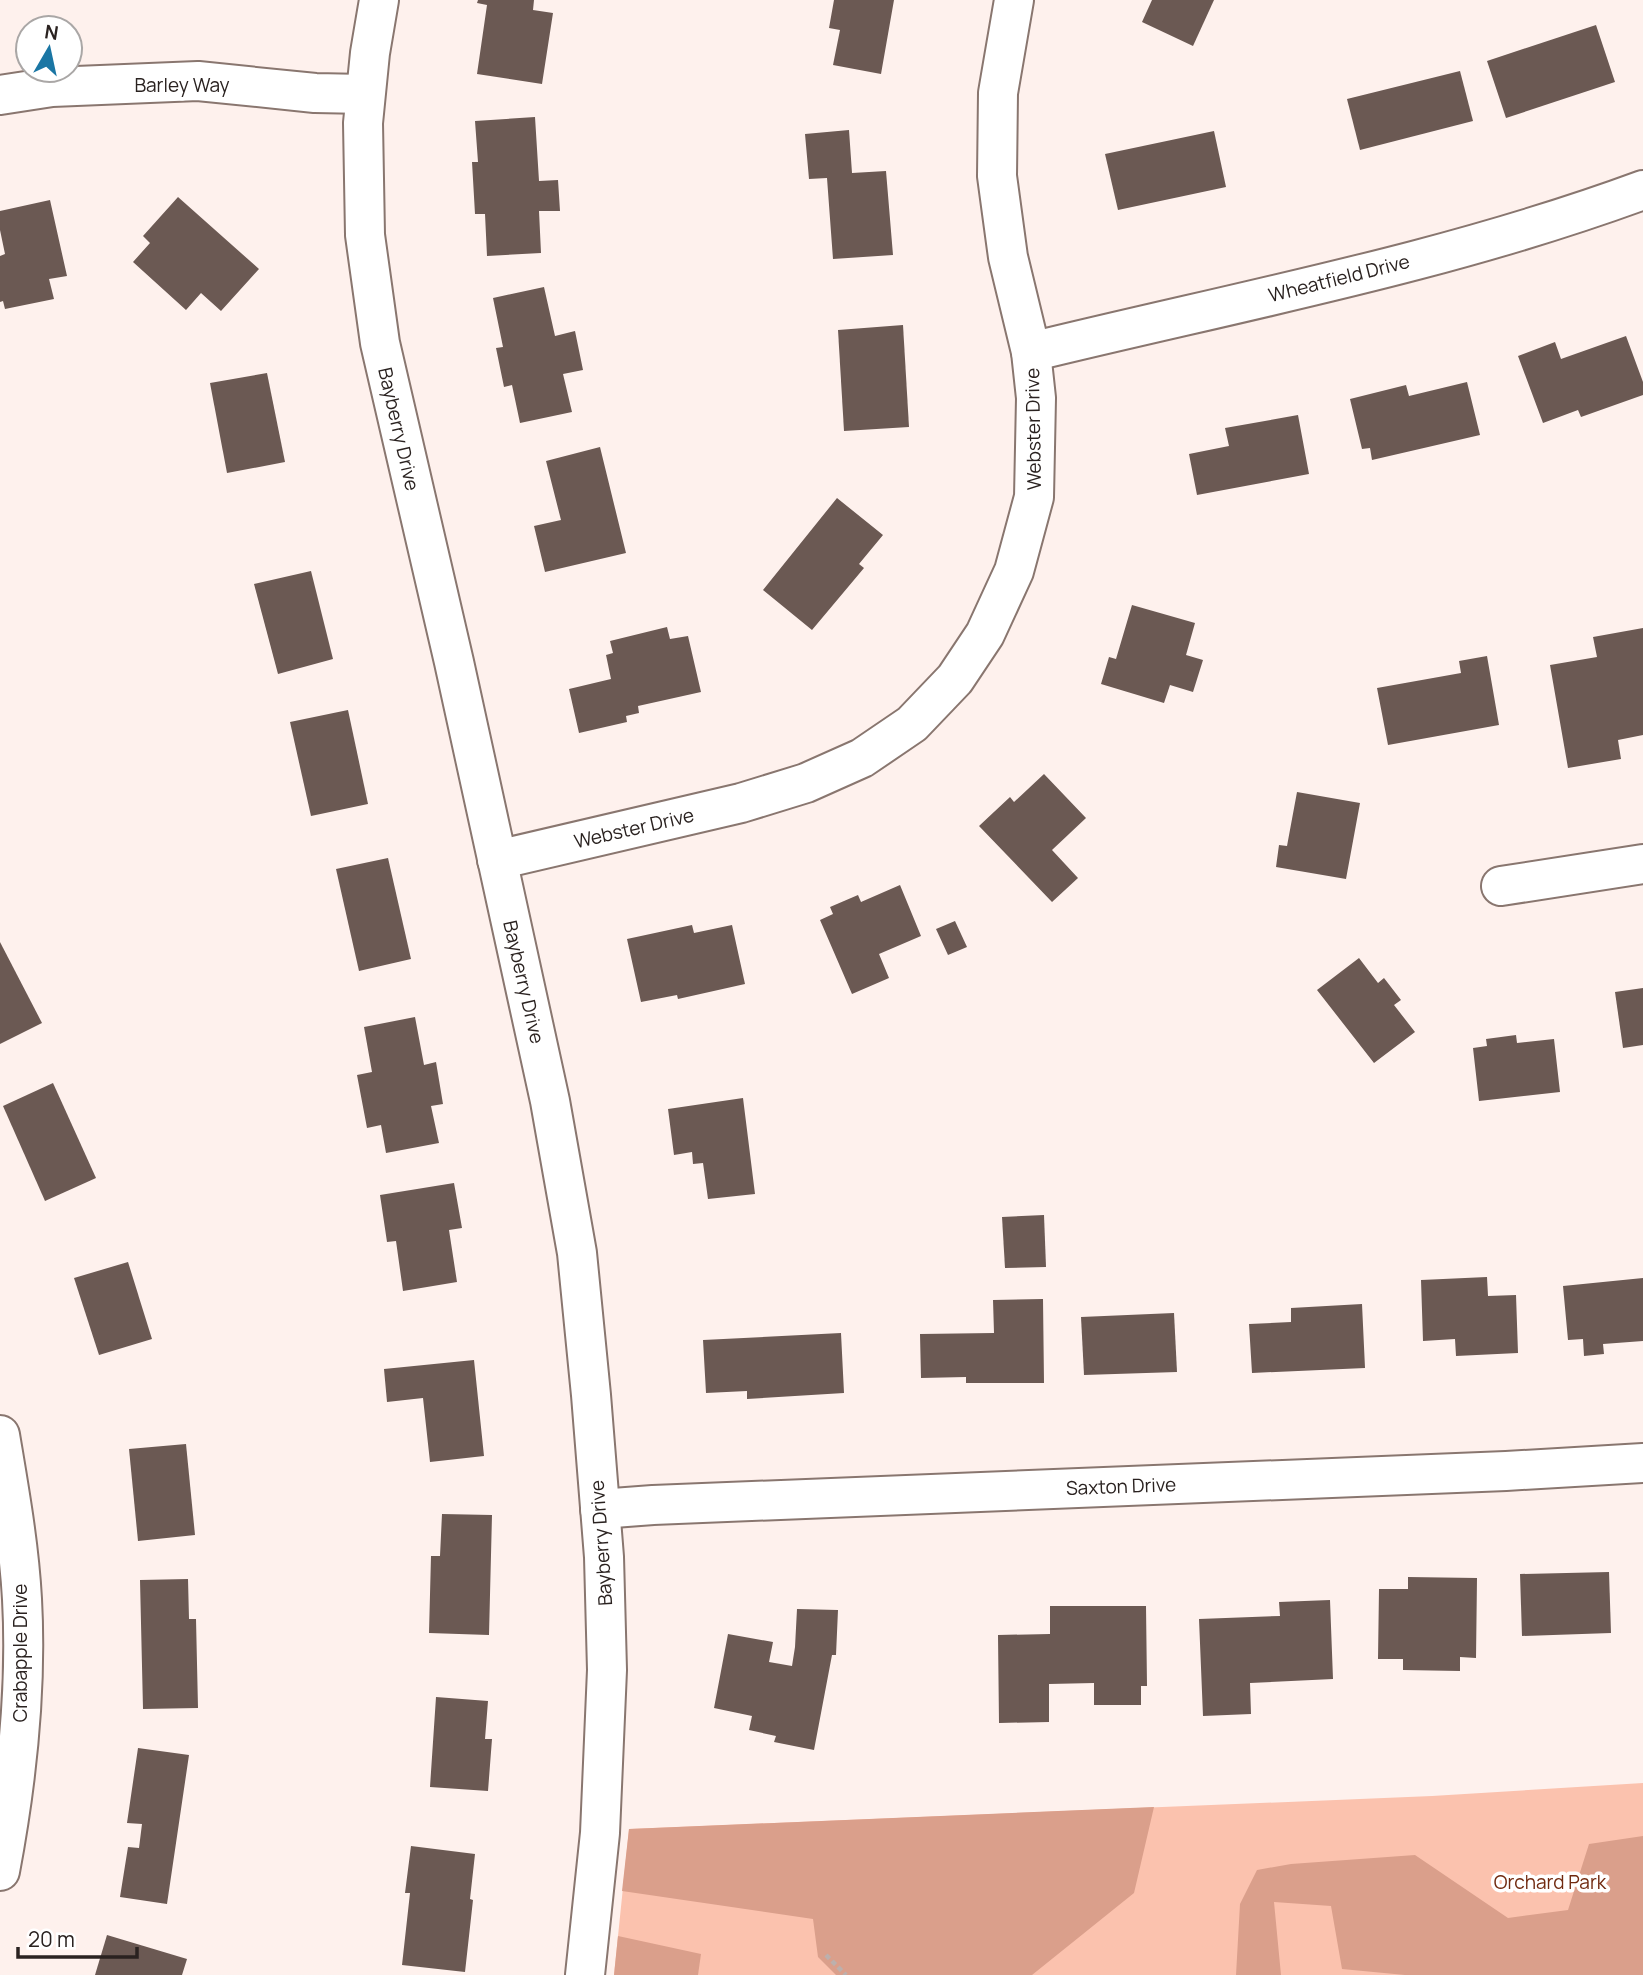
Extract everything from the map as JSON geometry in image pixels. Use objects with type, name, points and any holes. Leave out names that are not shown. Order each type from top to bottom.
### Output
[{"type":"street","name":"Bayberry Drive","points":[[379,0],[363,123],[365,235],[380,343],[454,662],[550,1101],[576,1253],[592,1395],[604,1557],[607,1670],[600,1833],[585,1975]]},
{"type":"street","name":"Webster Drive","points":[[497,860],[741,803],[806,783],[862,758],[912,724],[955,678],[985,634],[1014,571],[1034,497],[1036,398],[1031,352],[1008,257],[997,176],[998,93],[1014,0]]},
{"type":"street","name":"Barley Way","points":[[0,95],[52,88],[198,81],[315,93],[365,94]]},
{"type":"street","name":"Wheatfield Drive","points":[[1031,352],[1437,254],[1564,219],[1643,191]]},
{"type":"street","points":[[1501,886],[1643,864]]},
{"type":"street","name":"Crabapple Drive","points":[[0,1435],[16,1533],[22,1600],[17,1769],[0,1871]]},
{"type":"street","name":"Saxton Drive","points":[[600,1509],[1643,1464]]},
{"type":"path","points":[[826,1955],[846,1975]]},
{"type":"green space","name":"Orchard Park","points":[[1643,1783],[1643,1975],[614,1975],[629,1829],[1432,1796]]},
{"type":"shaded area","points":[[1154,1807],[1134,1893],[1032,1975],[836,1975],[818,1957],[813,1919],[622,1891],[629,1829]]},
{"type":"shaded area","points":[[1643,1836],[1643,1975],[1405,1975],[1342,1969],[1331,1906],[1274,1902],[1281,1975],[1236,1975],[1240,1904],[1257,1870],[1291,1864],[1415,1855],[1508,1918],[1568,1910],[1589,1844]]},
{"type":"shaded area","points":[[618,1936],[701,1954],[698,1975],[614,1975]]},
{"type":"building","points":[[478,0],[534,0],[533,10],[553,13],[542,84],[477,74],[487,5],[477,3]]},
{"type":"building","points":[[834,0],[894,0],[881,74],[833,65],[840,30],[829,28]]},
{"type":"building","points":[[1152,0],[1214,0],[1193,46],[1142,22]]},
{"type":"building","points":[[1596,25],[1615,82],[1506,118],[1487,61]]},
{"type":"building","points":[[1460,71],[1473,121],[1360,150],[1347,99]]},
{"type":"building","points":[[535,117],[539,181],[558,180],[560,211],[539,211],[541,253],[487,256],[485,214],[475,214],[472,162],[478,162],[475,121]]},
{"type":"building","points":[[849,130],[852,173],[886,171],[893,255],[833,259],[827,178],[809,179],[805,134]]},
{"type":"building","points":[[1214,131],[1226,187],[1118,210],[1105,154]]},
{"type":"building","points":[[178,197],[259,269],[221,311],[201,293],[186,310],[133,262],[150,243],[143,236]]},
{"type":"building","points":[[50,200],[67,276],[49,279],[54,299],[5,309],[3,301],[0,302],[0,256],[5,254],[0,230],[0,211]]},
{"type":"building","points":[[544,287],[555,336],[575,331],[583,370],[563,374],[572,412],[520,423],[512,385],[504,387],[496,348],[503,347],[493,298]]},
{"type":"building","points":[[903,325],[909,427],[844,431],[838,330]]},
{"type":"building","points":[[1626,336],[1643,382],[1643,395],[1581,417],[1578,410],[1543,423],[1518,356],[1555,342],[1561,359]]},
{"type":"building","points":[[267,373],[285,462],[227,473],[210,383]]},
{"type":"building","points":[[1467,382],[1480,435],[1372,460],[1370,448],[1362,449],[1350,399],[1406,385],[1409,396]]},
{"type":"building","points":[[1298,415],[1309,474],[1197,495],[1189,454],[1229,446],[1225,428]]},
{"type":"building","points":[[600,447],[626,553],[545,572],[534,526],[561,520],[546,461]]},
{"type":"building","points":[[837,498],[883,535],[859,564],[864,568],[812,630],[763,590]]},
{"type":"building","points":[[311,571],[333,659],[278,674],[254,584]]},
{"type":"building","points":[[1132,605],[1195,623],[1186,655],[1203,660],[1193,692],[1170,685],[1164,703],[1101,684],[1109,657],[1116,659]]},
{"type":"building","points":[[667,627],[670,639],[688,636],[701,692],[638,706],[639,713],[626,716],[627,722],[579,733],[569,689],[611,679],[606,655],[613,653],[610,641]]},
{"type":"building","points":[[1643,628],[1643,735],[1618,740],[1621,759],[1568,768],[1550,665],[1597,657],[1593,637]]},
{"type":"building","points":[[1487,656],[1499,725],[1388,745],[1377,688],[1461,673],[1459,661]]},
{"type":"building","points":[[348,710],[368,804],[311,816],[290,722]]},
{"type":"building","points":[[1044,774],[1086,818],[1052,850],[1078,878],[1052,902],[979,826],[1010,797],[1014,802]]},
{"type":"building","points":[[1297,792],[1360,803],[1346,879],[1276,867],[1279,845],[1287,846]]},
{"type":"building","points":[[388,858],[411,959],[359,971],[336,869]]},
{"type":"building","points":[[900,885],[921,936],[879,954],[889,978],[852,994],[820,920],[833,914],[830,907],[858,895],[861,902]]},
{"type":"building","points":[[955,921],[967,947],[948,955],[936,929]]},
{"type":"building","points":[[692,925],[694,933],[732,925],[745,984],[678,999],[677,995],[641,1002],[627,939]]},
{"type":"building","points":[[0,942],[42,1023],[0,1044]]},
{"type":"building","points":[[1359,958],[1378,983],[1384,978],[1401,1000],[1394,1005],[1415,1032],[1374,1063],[1317,990]]},
{"type":"building","points":[[1643,988],[1643,1045],[1623,1048],[1615,992]]},
{"type":"building","points":[[415,1017],[424,1065],[436,1062],[443,1104],[431,1106],[439,1143],[386,1153],[381,1125],[367,1128],[357,1075],[372,1072],[364,1027]]},
{"type":"building","points":[[1516,1035],[1517,1043],[1554,1039],[1560,1092],[1479,1101],[1473,1048],[1487,1046],[1486,1039]]},
{"type":"building","points":[[53,1083],[96,1178],[45,1201],[3,1106]]},
{"type":"building","points":[[743,1098],[755,1194],[708,1199],[703,1163],[693,1164],[692,1152],[674,1155],[668,1109]]},
{"type":"building","points":[[454,1183],[462,1228],[449,1230],[457,1282],[403,1291],[396,1241],[387,1242],[380,1195]]},
{"type":"building","points":[[1044,1215],[1046,1267],[1005,1268],[1002,1217]]},
{"type":"building","points":[[128,1262],[152,1339],[99,1355],[74,1278]]},
{"type":"building","points":[[1487,1277],[1488,1296],[1516,1295],[1518,1353],[1456,1356],[1455,1339],[1423,1341],[1421,1280]]},
{"type":"building","points":[[1643,1278],[1643,1341],[1603,1344],[1604,1354],[1584,1356],[1583,1339],[1568,1340],[1563,1286]]},
{"type":"building","points":[[1043,1299],[1044,1383],[966,1383],[966,1377],[921,1378],[920,1334],[994,1333],[993,1300]]},
{"type":"building","points":[[1362,1304],[1365,1368],[1252,1373],[1249,1324],[1291,1322],[1291,1308]]},
{"type":"building","points":[[1174,1313],[1177,1372],[1084,1375],[1081,1317]]},
{"type":"building","points":[[841,1333],[844,1393],[747,1399],[747,1391],[706,1393],[703,1340]]},
{"type":"building","points":[[474,1360],[484,1456],[430,1462],[423,1398],[387,1402],[384,1369]]},
{"type":"building","points":[[186,1444],[195,1535],[138,1541],[129,1449]]},
{"type":"building","points":[[442,1514],[492,1515],[489,1635],[429,1633],[431,1556],[440,1556]]},
{"type":"building","points":[[1609,1572],[1611,1633],[1522,1636],[1520,1574]]},
{"type":"building","points":[[1408,1577],[1477,1578],[1476,1658],[1460,1657],[1460,1671],[1403,1670],[1403,1659],[1378,1659],[1379,1589],[1408,1589]]},
{"type":"building","points":[[188,1579],[189,1619],[196,1619],[198,1708],[143,1709],[140,1580]]},
{"type":"building","points":[[1330,1600],[1333,1679],[1250,1683],[1251,1714],[1203,1716],[1199,1619],[1280,1616],[1279,1602]]},
{"type":"building","points":[[1050,1606],[1146,1606],[1147,1686],[1141,1686],[1141,1705],[1094,1705],[1094,1683],[1049,1684],[1049,1722],[999,1723],[998,1635],[1050,1634]]},
{"type":"building","points":[[797,1609],[838,1610],[836,1655],[832,1655],[814,1750],[774,1742],[776,1736],[749,1730],[752,1716],[714,1708],[728,1634],[773,1642],[769,1662],[792,1666]]},
{"type":"building","points":[[436,1697],[488,1701],[485,1739],[492,1739],[488,1791],[430,1787]]},
{"type":"building","points":[[138,1748],[189,1755],[167,1904],[120,1897],[128,1847],[139,1848],[142,1824],[127,1823]]},
{"type":"building","points":[[411,1846],[475,1854],[465,1972],[402,1965],[410,1893],[405,1893]]},
{"type":"building","points":[[107,1935],[187,1959],[182,1975],[95,1975]]}]
